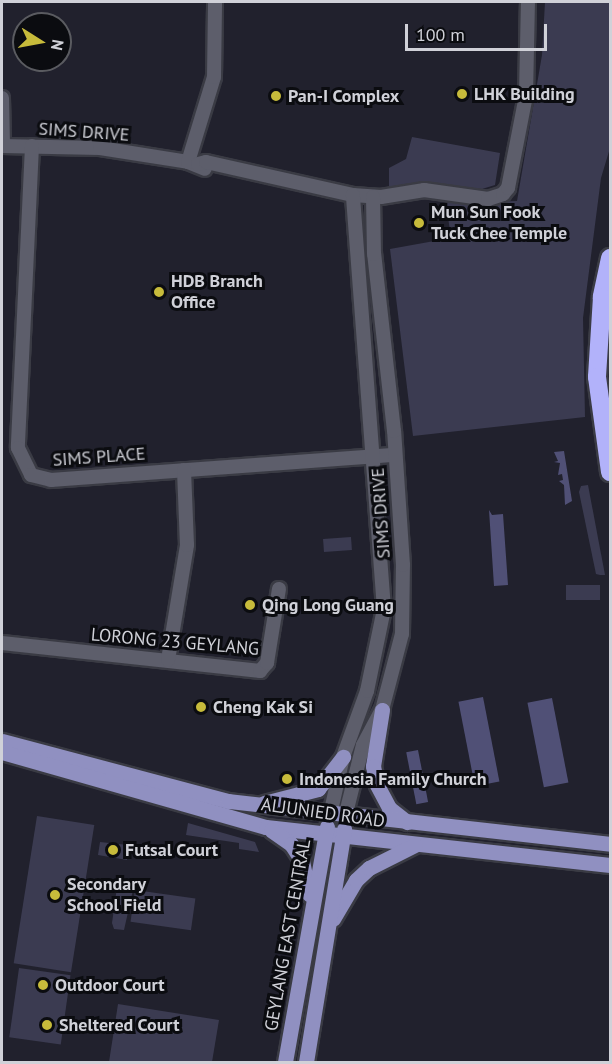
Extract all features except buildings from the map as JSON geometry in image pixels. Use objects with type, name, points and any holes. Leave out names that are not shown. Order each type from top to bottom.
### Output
[{"type":"highway","points":[[610,258],[602,297],[597,377],[610,472]]},
{"type":"main road","points":[[382,710],[373,766],[377,785],[388,808],[411,824]]},
{"type":"main road","name":"ALJUNIED ROAD","points":[[2,741],[195,794],[253,805],[345,817],[610,844]]},
{"type":"main road","name":"ALJUNIED ROAD","points":[[2,753],[266,827],[325,836],[610,865]]},
{"type":"main road","points":[[253,805],[318,789],[343,757]]},
{"type":"main road","name":"GEYLANG EAST CENTRAL","points":[[285,1062],[310,914],[330,815]]},
{"type":"main road","name":"GEYLANG EAST CENTRAL","points":[[306,1062],[345,817]]},
{"type":"main road","points":[[266,827],[291,844],[302,861],[308,878],[310,914]]},
{"type":"main road","points":[[325,935],[356,880],[369,868],[414,845]]},
{"type":"street","points":[[193,163],[214,77],[215,2]]},
{"type":"street","points":[[377,197],[424,190],[488,199],[503,194],[508,188],[526,95],[530,42],[528,2]]},
{"type":"street","points":[[2,98],[2,146]]},
{"type":"street","name":"SIMS DRIVE","points":[[2,146],[100,148],[193,163],[206,162],[328,187],[336,192],[377,197],[374,254],[403,565],[402,634],[382,710],[363,745],[345,817]]},
{"type":"street","name":"SIMS PLACE","points":[[32,146],[18,448],[25,468],[31,475],[51,480],[394,455]]},
{"type":"street","name":"SIMS DRIVE","points":[[330,815],[343,757],[367,691],[384,609],[375,456],[353,195]]},
{"type":"street","points":[[168,660],[187,545],[184,470]]},
{"type":"street","name":"LORONG 23 GEYLANG","points":[[2,643],[265,669],[279,589]]},
{"type":"shaded area","points":[[545,2],[610,2],[610,148],[601,178],[583,318],[585,417],[413,436],[390,249],[451,238],[446,203],[517,201],[542,55]]},
{"type":"shaded area","points":[[412,137],[500,153],[495,185],[482,189],[424,182],[389,188],[389,168],[406,159]]},
{"type":"shaded area","points":[[564,451],[572,501],[565,505],[564,485],[559,481],[563,480],[562,474],[558,475],[560,463],[554,462],[558,461],[554,452]]},
{"type":"shaded area","points":[[588,485],[605,575],[596,574],[579,492],[581,486]]},
{"type":"shaded area","points":[[489,510],[492,515],[503,514],[508,585],[494,586]]},
{"type":"shaded area","points":[[351,537],[352,550],[324,552],[323,539]]},
{"type":"shaded area","points":[[566,585],[600,585],[600,600],[566,600]]},
{"type":"shaded area","points":[[483,697],[499,781],[475,786],[458,702]]},
{"type":"shaded area","points":[[552,698],[568,782],[544,787],[527,703]]},
{"type":"shaded area","points":[[418,750],[428,802],[416,804],[406,752]]},
{"type":"shaded area","name":"Secondary School Field","points":[[37,816],[94,825],[71,972],[14,963]]},
{"type":"shaded area","points":[[188,823],[255,842],[259,852],[239,849],[239,843],[186,835]]},
{"type":"shaded area","name":"Futsal Court","points":[[100,842],[128,845],[127,860],[98,855]]},
{"type":"shaded area","points":[[117,887],[133,890],[124,930],[114,929],[112,923]]},
{"type":"shaded area","points":[[135,890],[195,898],[191,930],[131,922]]},
{"type":"shaded area","points":[[19,968],[70,975],[61,1045],[9,1037]]},
{"type":"shaded area","points":[[118,1004],[219,1020],[212,1062],[109,1062]]},
{"type":"place","name":"LHK Building","points":[[462,94]]},
{"type":"place","name":"Pan-I Complex","points":[[276,96]]},
{"type":"place","name":"Mun Sun Fook Tuck Chee Temple","points":[[419,223]]},
{"type":"place","name":"HDB Branch Office","points":[[159,292]]},
{"type":"place","name":"Qing Long Guang","points":[[250,605]]},
{"type":"place","name":"Cheng Kak Si","points":[[201,707]]},
{"type":"place","name":"Indonesia Family Church","points":[[287,779]]},
{"type":"place","name":"Futsal Court","points":[[113,850]]},
{"type":"place","name":"Secondary School Field","points":[[55,895]]},
{"type":"place","name":"Outdoor Court","points":[[43,985]]},
{"type":"place","name":"Sheltered Court","points":[[47,1025]]}]
